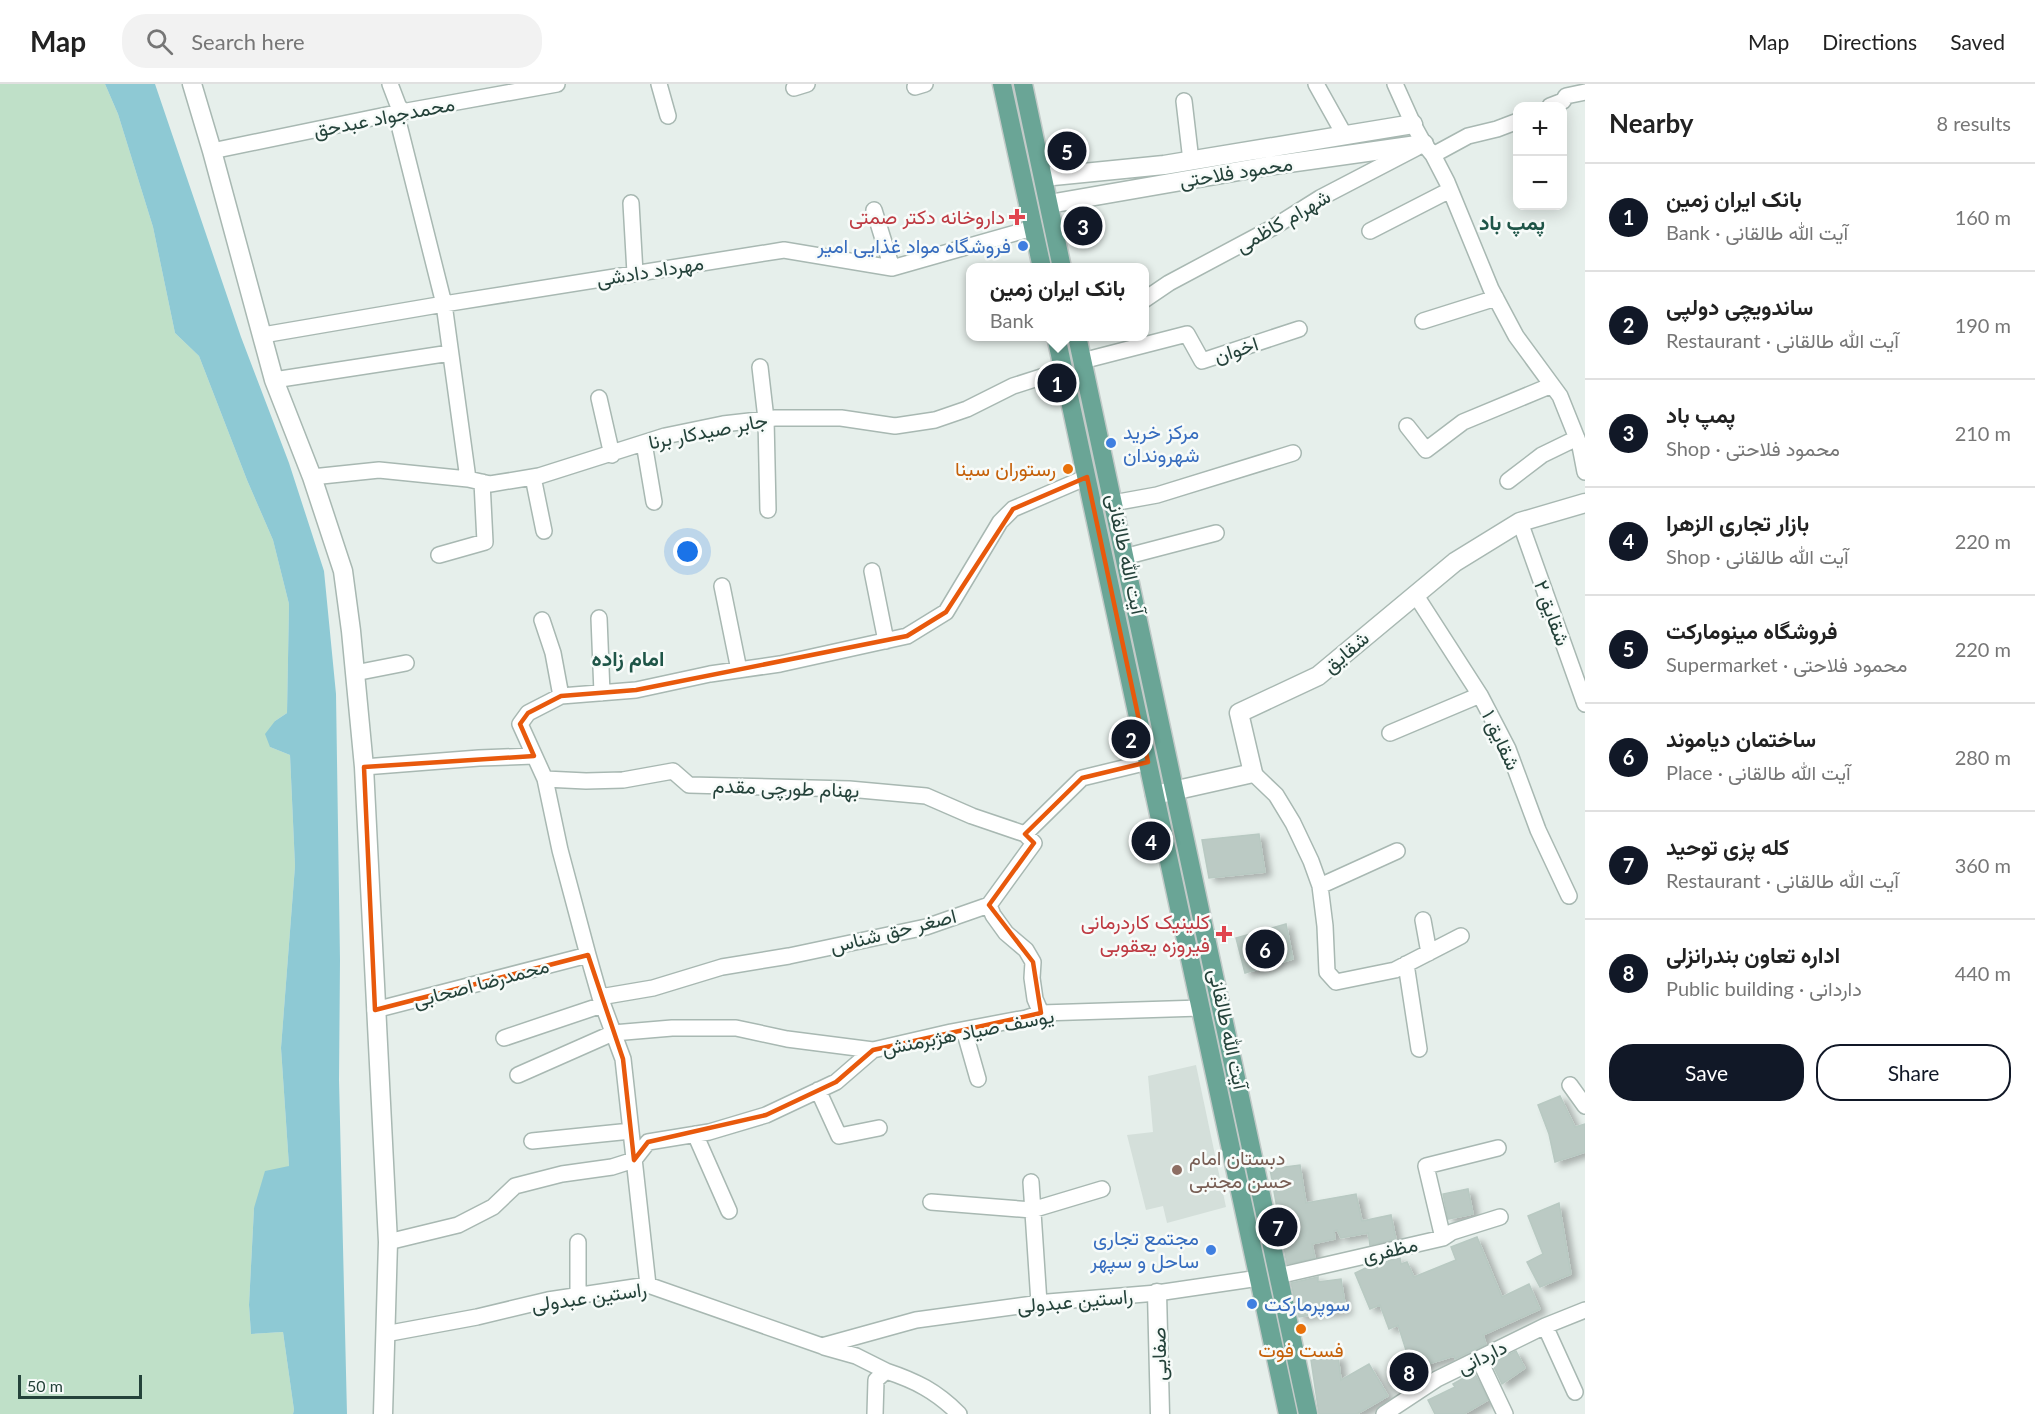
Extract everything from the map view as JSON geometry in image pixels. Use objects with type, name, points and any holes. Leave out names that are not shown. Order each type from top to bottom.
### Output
[{"type":"main road","points":[[1002,84],[1041,263]]},
{"type":"main road","points":[[1023,84],[1061,263]]},
{"type":"main road","points":[[1028,207],[1049,204]]},
{"type":"main road","name":"آیت الله طالقانی","points":[[1057,341],[1288,1414]]},
{"type":"main road","name":"آیت الله طالقانی","points":[[1081,341],[1082,361],[1308,1414]]},
{"type":"main road","points":[[1148,762],[1167,758]]},
{"type":"street","points":[[192,84],[274,380],[312,477],[343,571],[364,767],[388,1242],[383,1414]]},
{"type":"street","points":[[390,84],[398,105],[444,304],[450,353],[485,542],[439,555]]},
{"type":"street","name":"محمدجواد عبدحق","points":[[212,151],[399,112],[556,84]]},
{"type":"street","points":[[659,84],[668,116]]},
{"type":"street","points":[[1316,84],[1345,136]]},
{"type":"street","points":[[1395,84],[1413,124],[1450,189],[1496,298],[1516,336],[1560,396],[1577,438],[1585,472]]},
{"type":"street","points":[[1563,90],[1585,92]]},
{"type":"street","points":[[1184,101],[1191,161]]},
{"type":"street","name":"شهرام کاظمی","points":[[1149,297],[1169,283],[1272,228],[1320,198],[1429,149],[1513,123]]},
{"type":"street","name":"محمود فلاحتی","points":[[1049,204],[1168,183],[1345,136],[1413,124]]},
{"type":"street","name":"محمود فلاحتی","points":[[1043,177],[1191,161],[1429,149]]},
{"type":"street","points":[[1164,165],[1168,183]]},
{"type":"street","points":[[1370,231],[1450,189]]},
{"type":"street","points":[[631,203],[635,273]]},
{"type":"street","points":[[874,210],[892,268]]},
{"type":"street","name":"مهرداد دادشی","points":[[263,335],[784,250],[892,268],[1034,228]]},
{"type":"street","points":[[1423,321],[1496,298]]},
{"type":"street","name":"اخوان","points":[[1082,361],[1187,334],[1202,361],[1299,329]]},
{"type":"street","points":[[274,380],[450,353]]},
{"type":"street","points":[[760,367],[766,419],[768,510]]},
{"type":"street","name":"جابر صیدکار برنا","points":[[312,477],[379,470],[490,484],[533,477],[612,455],[665,436],[714,426],[766,419],[841,418],[895,426],[935,420],[967,409],[1013,386],[1063,370]]},
{"type":"street","points":[[1407,426],[1426,450],[1464,422],[1552,385]]},
{"type":"street","points":[[599,398],[612,455]]},
{"type":"street","points":[[1508,482],[1542,455],[1577,438]]},
{"type":"street","points":[[644,443],[654,502]]},
{"type":"street","points":[[1113,503],[1157,495],[1293,453]]},
{"type":"street","points":[[533,477],[544,531]]},
{"type":"street","points":[[648,1285],[623,1059],[601,1001],[588,955],[560,850],[545,778],[520,724],[528,713],[561,696],[636,690],[791,662],[907,636],[946,612],[1000,522],[1012,509],[1087,477]]},
{"type":"street","name":"شقایق","points":[[1253,773],[1239,712],[1318,676],[1455,562],[1520,522],[1585,503]]},
{"type":"street","name":"شقایق ۲","points":[[1520,522],[1585,704]]},
{"type":"street","points":[[1124,557],[1216,533]]},
{"type":"street","points":[[872,571],[886,641]]},
{"type":"street","points":[[722,586],[739,670]]},
{"type":"street","name":"شقایق ۱","points":[[1415,594],[1480,695],[1508,749],[1538,830],[1569,896]]},
{"type":"street","points":[[599,618],[602,693]]},
{"type":"street","points":[[542,620],[553,653],[561,696]]},
{"type":"street","points":[[355,673],[406,663]]},
{"type":"street","points":[[1390,734],[1480,695]]},
{"type":"street","points":[[364,767],[534,756]]},
{"type":"street","points":[[1041,1013],[1035,999],[1032,978],[1033,962],[1026,950],[1006,933],[989,905],[1034,843],[1025,834],[1082,778],[1148,762]]},
{"type":"street","name":"بهنام طورچی مقدم","points":[[545,778],[586,781],[622,780],[673,771],[689,785],[849,789],[926,796],[972,816],[1025,834]]},
{"type":"street","points":[[1155,795],[1253,773],[1276,795],[1293,823],[1320,886],[1327,972],[1336,982],[1395,970],[1461,936]]},
{"type":"street","points":[[1320,886],[1397,851]]},
{"type":"street","name":"اصغر حق شناس","points":[[504,1038],[601,1001],[722,967],[789,956],[926,927],[989,905]]},
{"type":"street","points":[[1423,920],[1429,953]]},
{"type":"street","name":"محمدرضا اصحابی","points":[[375,1011],[588,955]]},
{"type":"street","points":[[1406,964],[1419,1048]]},
{"type":"street","name":"یوسف صیاد هژبرمنش","points":[[388,1242],[458,1225],[493,1207],[514,1186],[562,1174],[612,1167],[634,1160],[648,1142],[695,1134],[766,1115],[836,1082],[873,1050],[1041,1013],[1201,1008]]},
{"type":"street","points":[[518,1075],[613,1033],[672,1028],[736,1028],[787,1039],[873,1050]]},
{"type":"street","points":[[964,1030],[978,1079]]},
{"type":"street","points":[[1570,1085],[1585,1106]]},
{"type":"street","points":[[818,1090],[839,1136],[879,1128]]},
{"type":"street","points":[[532,1141],[631,1131]]},
{"type":"street","points":[[695,1134],[729,1210]]},
{"type":"street","points":[[1443,1238],[1426,1166],[1498,1148]]},
{"type":"street","points":[[1030,1182],[1039,1303]]},
{"type":"street","points":[[931,1202],[1032,1210],[1102,1189]]},
{"type":"street","name":"مظفری","points":[[1278,1276],[1443,1238],[1452,1232],[1500,1217]]},
{"type":"street","points":[[578,1242],[578,1295]]},
{"type":"street","name":"راستین عبدولی","points":[[822,1346],[916,1320],[1039,1303],[1157,1293],[1259,1278]]},
{"type":"street","name":"راستین عبدولی","points":[[385,1334],[477,1317],[548,1300],[648,1285],[856,1356],[886,1371],[910,1378],[940,1395],[958,1414]]},
{"type":"street","name":"صفایی","points":[[1157,1293],[1160,1414]]},
{"type":"street","name":"داردانی","points":[[1384,1414],[1437,1379],[1545,1326],[1585,1310]]},
{"type":"street","points":[[1545,1326],[1575,1392]]},
{"type":"street","points":[[1479,1359],[1504,1414]]},
{"type":"street","points":[[875,1414],[876,1380],[886,1371]]},
{"type":"highlighted area","points":[[1087,477],[1148,762],[1082,778],[1025,834],[1034,843],[989,905],[1033,962],[1041,1013],[873,1050],[836,1082],[766,1115],[648,1142],[634,1160],[623,1059],[588,955],[375,1010],[364,767],[534,756],[520,724],[528,713],[561,696],[636,690],[907,636],[946,612],[1013,509]]},
{"type":"shaded area","name":"دبستان امام حسن مجتبی","points":[[1196,1065],[1226,1207],[1167,1223],[1163,1206],[1146,1210],[1127,1135],[1153,1132],[1148,1076]]},
{"type":"green space","points":[[0,84],[105,84],[118,114],[153,227],[175,333],[199,356],[273,540],[289,604],[287,713],[275,721],[270,747],[290,755],[295,866],[281,1048],[289,1166],[254,1208],[249,1305],[251,1334],[283,1332],[293,1414],[0,1414]]},
{"type":"water","points":[[105,84],[155,84],[241,337],[289,463],[324,571],[336,694],[340,960],[339,1080],[347,1414],[293,1414],[283,1332],[251,1334],[249,1305],[254,1208],[265,1171],[289,1166],[281,1048],[295,866],[290,755],[270,747],[265,734],[275,721],[287,713],[289,604],[273,540],[199,356],[175,333],[153,227],[118,114]]},
{"type":"building","points":[[1259,834],[1265,872],[1209,878],[1202,840]]},
{"type":"building","points":[[1286,924],[1293,959],[1245,973],[1236,938]]},
{"type":"building","points":[[1560,1096],[1575,1127],[1585,1124],[1585,1152],[1555,1162],[1549,1134],[1538,1105]]},
{"type":"building","points":[[1300,1165],[1306,1203],[1356,1194],[1362,1221],[1391,1215],[1396,1239],[1370,1245],[1368,1233],[1341,1238],[1337,1230],[1334,1231],[1335,1239],[1312,1244],[1315,1258],[1287,1264],[1270,1169]]},
{"type":"building","points":[[1468,1189],[1473,1214],[1448,1219],[1443,1194]]},
{"type":"building","points":[[1559,1203],[1571,1274],[1540,1287],[1527,1262],[1543,1254],[1528,1216]]},
{"type":"building","points":[[1477,1237],[1502,1297],[1529,1284],[1540,1309],[1483,1335],[1486,1344],[1455,1359],[1454,1356],[1412,1369],[1398,1325],[1389,1329],[1380,1305],[1370,1309],[1355,1273],[1374,1264],[1400,1258],[1401,1264],[1407,1262],[1414,1277],[1456,1260],[1451,1247]]},
{"type":"building","points":[[1318,1277],[1318,1282],[1341,1279],[1346,1310],[1299,1317],[1291,1283]]},
{"type":"building","points":[[1516,1351],[1525,1368],[1502,1384],[1492,1363]]},
{"type":"building","points":[[1338,1356],[1341,1380],[1369,1364],[1388,1396],[1357,1414],[1319,1414],[1311,1360]]},
{"type":"building","points":[[1474,1372],[1488,1400],[1464,1414],[1435,1414],[1428,1400],[1455,1387],[1453,1384]]},
{"type":"place","name":"فروشگاه مینومارکت","points":[[1067,151]]},
{"type":"place","name":"داروخانه دکتر صمتی","points":[[1017,217]]},
{"type":"place","name":"پمپ باد","points":[[1083,226]]},
{"type":"place","name":"فروشگاه مواد غذایی امیر","points":[[1023,246]]},
{"type":"place","name":"بانک ایران زمین","points":[[1057,383]]},
{"type":"place","name":"مرکز خرید شهروندان","points":[[1111,443]]},
{"type":"place","name":"رستوران سینا","points":[[1068,469]]},
{"type":"place","name":"ساندویچی دولپی","points":[[1131,739]]},
{"type":"place","name":"بازار تجاری الزهرا","points":[[1151,841]]},
{"type":"place","name":"کلینیک کاردرمانی فیروزه یعقوبی","points":[[1224,934]]},
{"type":"place","name":"ساختمان دیاموند","points":[[1265,949]]},
{"type":"place","name":"دبستان امام حسن مجتبی","points":[[1177,1170]]},
{"type":"place","name":"کله پزی توحید","points":[[1278,1227]]},
{"type":"place","name":"مجتمع تجاری ساحل و سپهر","points":[[1211,1250]]},
{"type":"place","name":"سوپرمارکت","points":[[1252,1304]]},
{"type":"place","name":"فست فوت","points":[[1301,1329]]},
{"type":"place","name":"اداره تعاون بندرانزلی","points":[[1409,1372]]},
{"type":"district","name":"پمپ باد","points":[[1512,223]]},
{"type":"district","name":"امام زاده","points":[[628,659]]}]
